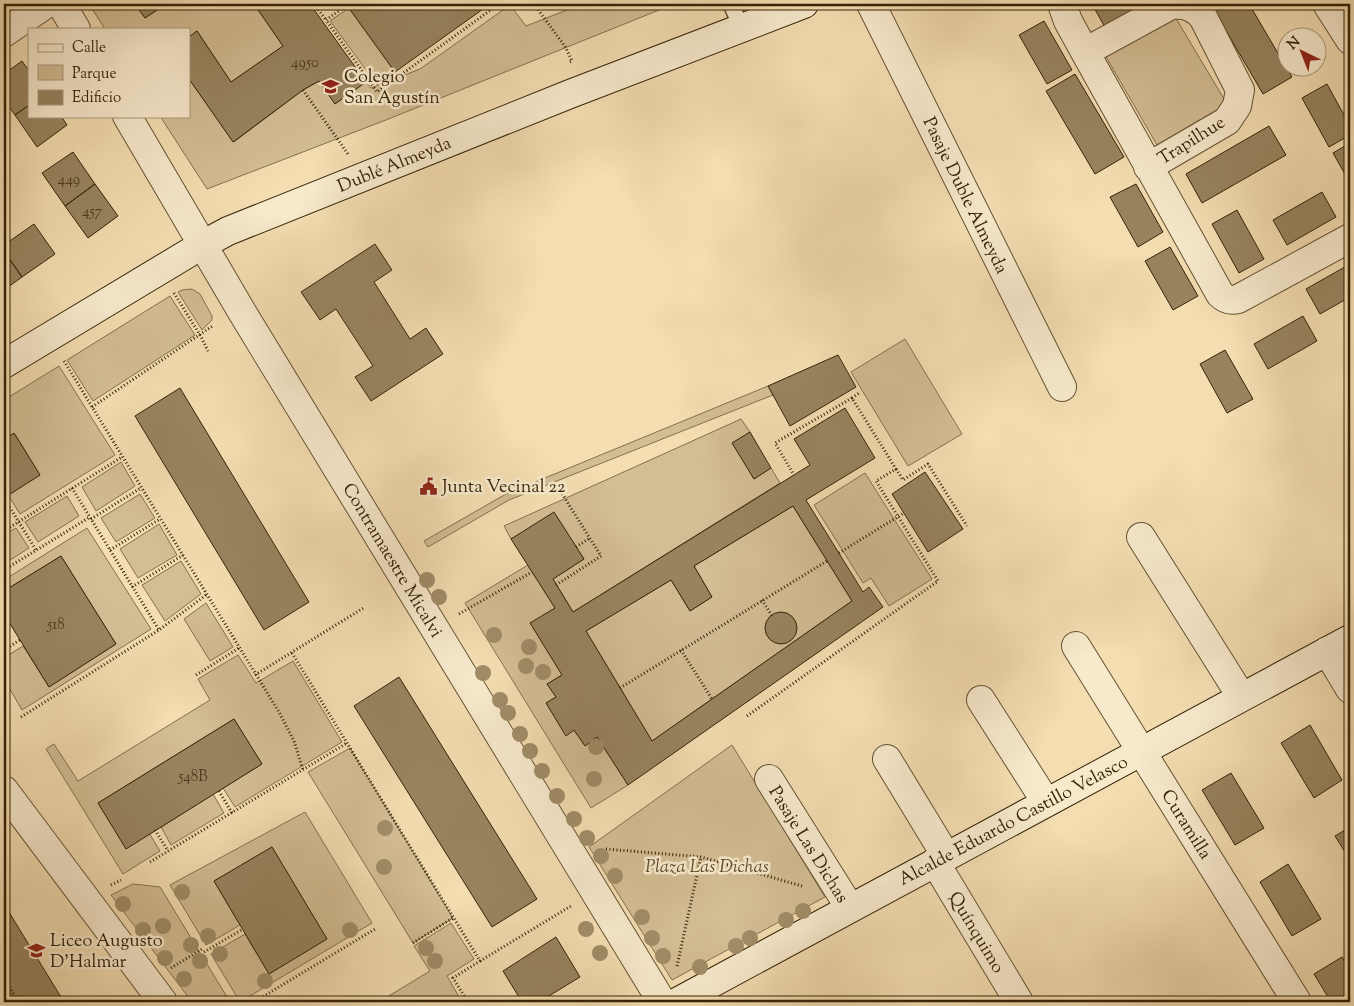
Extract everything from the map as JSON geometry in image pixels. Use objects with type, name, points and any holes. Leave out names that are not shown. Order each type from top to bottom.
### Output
[{"type":"street","points":[[4,32],[46,4]]},
{"type":"street","points":[[61,4],[75,28]]},
{"type":"street","name":"Pasaje Duble Almeyda","points":[[871,4],[1062,387]]},
{"type":"street","name":"Trapilhue","points":[[1062,4],[1068,21],[1220,294],[1228,300],[1238,299],[1350,238]]},
{"type":"street","name":"Trapilhue","points":[[1085,52],[1171,5],[1184,4],[1196,9],[1203,17],[1240,90],[1237,106],[1227,121],[1148,166]]},
{"type":"street","points":[[1327,4],[1350,40]]},
{"type":"street","name":"Dublé Almeyda","points":[[4,364],[202,244],[228,231],[736,15],[798,5]]},
{"type":"street","name":"Contramaestre Micalvi","points":[[128,118],[202,244],[662,1002]]},
{"type":"street","points":[[1141,537],[1241,696]]},
{"type":"street","points":[[1338,645],[1350,689]]},
{"type":"street","name":"Alcalde Eduardo Castillo Velasco","points":[[691,999],[850,908],[1338,645]]},
{"type":"street","name":"Curamilla","points":[[1076,646],[1293,1001]]},
{"type":"street","points":[[981,700],[1046,802]]},
{"type":"street","name":"Quínquimo","points":[[887,759],[1019,1002]]},
{"type":"street","name":"Pasaje Las Dichas","points":[[769,779],[850,908]]},
{"type":"street","points":[[4,790],[163,1002]]},
{"type":"path","points":[[314,4],[377,92],[498,4]]},
{"type":"path","points":[[534,4],[566,48]]},
{"type":"path","points":[[326,20],[347,5]]},
{"type":"path","points":[[303,90],[337,139]]},
{"type":"path","points":[[172,290],[208,351]]},
{"type":"path","points":[[92,407],[214,325]]},
{"type":"path","points":[[49,337],[279,712],[294,741],[303,770]]},
{"type":"path","points":[[794,475],[775,443],[859,393]]},
{"type":"path","points":[[852,398],[903,480],[928,464],[967,526]]},
{"type":"path","points":[[4,531],[122,457]]},
{"type":"path","points":[[747,716],[938,581],[876,481],[896,469]]},
{"type":"path","points":[[72,488],[159,630]]},
{"type":"path","points":[[4,570],[141,488]]},
{"type":"path","points":[[556,585],[601,556],[560,492]]},
{"type":"path","points":[[4,498],[36,550]]},
{"type":"path","points":[[839,553],[904,513]]},
{"type":"path","points":[[110,550],[160,519]]},
{"type":"path","points":[[576,547],[590,538]]},
{"type":"path","points":[[132,587],[182,556]]},
{"type":"path","points":[[620,688],[827,561]]},
{"type":"path","points":[[468,609],[532,572]]},
{"type":"path","points":[[21,716],[159,630],[206,595]]},
{"type":"path","points":[[762,600],[772,616]]},
{"type":"path","points":[[255,675],[366,607]]},
{"type":"path","points":[[4,650],[20,640]]},
{"type":"path","points":[[196,675],[239,648]]},
{"type":"path","points":[[681,650],[712,699]]},
{"type":"path","points":[[292,653],[480,962]]},
{"type":"path","points":[[150,862],[347,743]]},
{"type":"path","points":[[219,791],[232,813]]},
{"type":"path","points":[[155,830],[168,851]]},
{"type":"path","points":[[606,849],[701,857],[805,887]]},
{"type":"path","points":[[677,966],[701,857]]},
{"type":"path","points":[[468,1002],[453,978],[577,902]]},
{"type":"path","points":[[413,943],[454,918]]},
{"type":"path","points":[[167,970],[242,929]]},
{"type":"path","points":[[254,1002],[375,929]]},
{"type":"path","points":[[4,978],[18,1002]]},
{"type":"path","points":[[218,1002],[230,995]]},
{"type":"green space","points":[[89,4],[135,4],[145,18],[166,4],[225,4],[229,9],[237,4],[254,4],[283,46],[231,82],[197,31],[190,36],[190,28],[104,28]]},
{"type":"green space","points":[[582,4],[674,4],[391,118],[207,189],[161,118],[190,118],[190,80],[234,142],[303,90],[319,81],[335,103],[366,82],[371,88],[420,69],[510,5],[526,26]]},
{"type":"green space","points":[[349,8],[395,72],[377,85],[330,21]]},
{"type":"green space","points":[[1174,15],[1227,104],[1157,145],[1105,55]]},
{"type":"green space","points":[[192,289],[200,294],[212,316],[212,320],[202,330],[178,292]]},
{"type":"green space","points":[[170,296],[195,335],[93,401],[67,360]]},
{"type":"green space","points":[[905,339],[962,434],[908,466],[851,372]]},
{"type":"green space","points":[[59,366],[115,455],[20,514],[8,495],[40,475],[15,434],[4,440],[4,400]]},
{"type":"green space","points":[[768,386],[773,395],[509,500],[428,547],[424,541],[506,494]]},
{"type":"green space","points":[[741,419],[750,432],[733,443],[754,479],[771,468],[780,483],[573,612],[553,579],[584,559],[554,513],[511,539],[504,526]]},
{"type":"green space","points":[[121,462],[135,486],[96,511],[82,487]]},
{"type":"green space","points":[[865,473],[932,579],[889,606],[871,578],[863,583],[814,505]]},
{"type":"green space","points":[[140,494],[155,518],[116,542],[101,518]]},
{"type":"green space","points":[[67,496],[79,516],[38,542],[25,522]]},
{"type":"green space","points":[[793,506],[852,601],[652,741],[586,631],[671,580],[690,611],[712,597],[694,566]]},
{"type":"green space","points":[[159,524],[177,555],[138,578],[120,549]]},
{"type":"green space","points":[[16,528],[29,548],[4,564],[4,535]]},
{"type":"green space","points":[[87,528],[151,629],[22,710],[4,679],[4,658],[23,646],[49,687],[116,644],[61,556],[4,591],[4,580]]},
{"type":"green space","points":[[181,561],[201,594],[165,621],[142,585]]},
{"type":"green space","points":[[528,565],[555,608],[531,623],[562,675],[547,684],[556,697],[546,703],[566,735],[574,730],[585,746],[597,737],[628,785],[591,808],[465,603]]},
{"type":"green space","points":[[206,603],[233,647],[210,661],[184,619]]},
{"type":"green space","points":[[238,655],[256,683],[293,661],[342,742],[235,807],[223,788],[262,764],[234,719],[98,803],[126,848],[149,833],[160,851],[123,874],[46,749],[54,744],[78,781],[210,700],[198,679]]},
{"type":"green space","name":"Plaza Las Dichas","points":[[732,745],[825,897],[672,980],[589,847]]},
{"type":"green space","points":[[350,748],[453,918],[413,943],[308,772]]},
{"type":"green space","points":[[213,794],[224,813],[171,845],[161,827]]},
{"type":"green space","points":[[305,812],[372,923],[240,1002],[211,954],[245,934],[269,974],[327,939],[272,847],[214,881],[240,925],[206,945],[170,885]]},
{"type":"green space","points":[[133,884],[160,887],[227,997],[218,1002],[192,1002],[111,895]]},
{"type":"green space","points":[[451,923],[474,959],[447,976],[462,1002],[440,1002],[437,998],[430,1002],[379,1002],[430,971],[414,946]]},
{"type":"building","points":[[135,4],[166,4],[145,18]]},
{"type":"building","points":[[254,4],[310,4],[366,82],[335,104],[319,81],[303,90],[233,142],[190,80],[190,36],[197,31],[231,82],[283,46]]},
{"type":"building","points":[[346,4],[490,4],[395,72]]},
{"type":"building","points":[[1092,4],[1150,4],[1106,29]]},
{"type":"building","points":[[1226,4],[1249,4],[1276,50],[1276,78],[1290,78],[1263,94],[1214,10]]},
{"type":"building","points":[[1044,21],[1072,70],[1047,84],[1019,35]]},
{"type":"building","points":[[22,61],[28,70],[28,106],[15,115],[4,100],[4,74]]},
{"type":"building","points":[[1075,74],[1124,157],[1095,174],[1046,91]]},
{"type":"building","points":[[1327,84],[1350,126],[1350,135],[1329,147],[1302,98]]},
{"type":"building","points":[[28,106],[28,118],[62,118],[67,125],[37,147],[15,115]]},
{"type":"building","points":[[1269,126],[1286,155],[1202,203],[1186,174]]},
{"type":"building","points":[[1350,143],[1350,183],[1333,153]]},
{"type":"building","points":[[73,152],[95,184],[65,206],[42,173]]},
{"type":"building","points":[[95,184],[118,216],[88,238],[65,206]]},
{"type":"building","points":[[1136,184],[1163,232],[1138,247],[1110,197]]},
{"type":"building","points":[[1322,192],[1336,217],[1287,245],[1273,220]]},
{"type":"building","points":[[1237,210],[1264,259],[1239,273],[1212,224]]},
{"type":"building","points":[[34,224],[55,254],[22,277],[4,251],[4,245]]},
{"type":"building","points":[[375,244],[392,270],[374,282],[410,339],[426,328],[443,354],[371,401],[355,377],[373,366],[336,309],[320,320],[301,292]]},
{"type":"building","points":[[1170,247],[1198,296],[1173,310],[1145,261]]},
{"type":"building","points":[[4,251],[22,277],[4,290]]},
{"type":"building","points":[[1350,264],[1350,297],[1320,314],[1306,289]]},
{"type":"building","points":[[1303,316],[1317,341],[1268,369],[1254,344]]},
{"type":"building","points":[[1225,350],[1253,399],[1227,413],[1200,364]]},
{"type":"building","points":[[838,355],[856,387],[790,426],[768,386]]},
{"type":"building","points":[[180,388],[309,602],[264,630],[135,416]]},
{"type":"building","points":[[845,408],[875,458],[806,500],[863,592],[869,587],[883,607],[628,785],[597,737],[585,746],[574,730],[566,736],[546,703],[556,697],[547,684],[562,675],[530,623],[555,608],[511,539],[554,512],[584,559],[553,579],[573,612],[810,465],[794,439]],"holes":[[[793,506],[852,601],[652,741],[586,631],[671,580],[690,611],[712,597],[694,566]]]},
{"type":"building","points":[[750,432],[771,468],[754,479],[732,443]]},
{"type":"building","points":[[14,433],[40,475],[4,498],[4,440]]},
{"type":"building","points":[[925,472],[963,529],[928,552],[892,494]]},
{"type":"building","points":[[61,556],[116,644],[49,687],[4,614],[4,591]]},
{"type":"building","points":[[781,612],[787,613],[792,617],[796,622],[796,634],[792,639],[787,643],[781,644],[775,643],[770,639],[766,634],[765,628],[766,622],[770,617],[775,613]]},
{"type":"building","points":[[399,677],[537,899],[492,927],[354,706]]},
{"type":"building","points":[[234,719],[262,764],[126,849],[98,803]]},
{"type":"building","points":[[1310,725],[1342,780],[1314,798],[1281,743]]},
{"type":"building","points":[[1231,773],[1264,828],[1235,845],[1202,790]]},
{"type":"building","points":[[1350,827],[1350,860],[1335,836]]},
{"type":"building","points":[[272,847],[327,939],[269,974],[214,881]]},
{"type":"building","points":[[1288,864],[1321,919],[1292,936],[1260,882]]},
{"type":"building","points":[[4,904],[64,1002],[12,1002],[4,988]]},
{"type":"building","points":[[556,937],[580,977],[539,1002],[522,1002],[503,971]]},
{"type":"building","points":[[1342,957],[1350,970],[1350,1002],[1331,1002],[1314,974]]},
{"type":"place","name":"Colegio San Agustín","points":[[330,86]]},
{"type":"place","name":"Junta Vecinal 22","points":[[428,486]]},
{"type":"place","name":"Liceo Augusto D'Halmar","points":[[36,950]]}]
